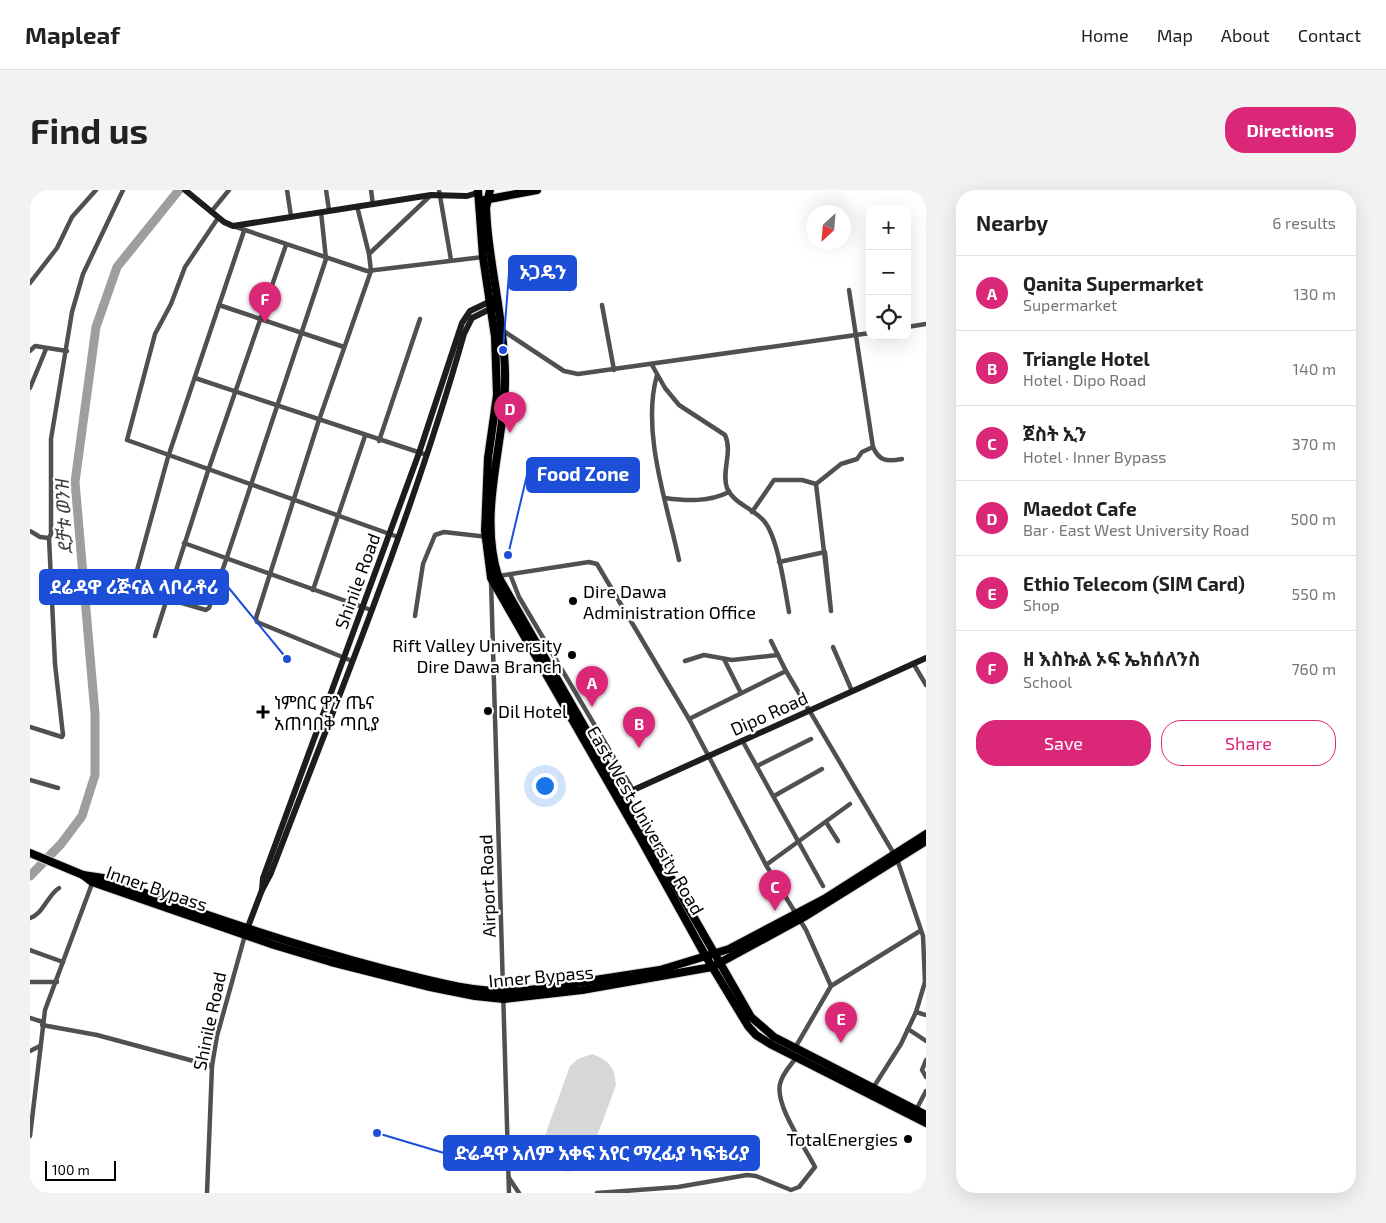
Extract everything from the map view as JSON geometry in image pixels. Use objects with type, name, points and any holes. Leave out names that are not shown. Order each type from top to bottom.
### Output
[{"type":"main road","points":[[478,194],[537,190]]},
{"type":"main road","name":"East West University Road","points":[[486,256],[491,193]]},
{"type":"main road","name":"East West University Road","points":[[478,194],[498,328],[501,386],[488,458],[489,537],[494,577],[620,796],[751,1017],[768,1034],[926,1115]]},
{"type":"main road","name":"East West University Road","points":[[620,796],[705,955],[748,1026],[762,1039],[796,1058],[926,1123]]},
{"type":"main road","name":"Inner Bypass","points":[[30,853],[93,879],[246,932],[317,954],[453,987],[504,995],[582,990],[712,966],[797,917],[896,856],[926,834]]},
{"type":"main road","name":"Inner Bypass","points":[[896,856],[926,842]]},
{"type":"main road","name":"Inner Bypass","points":[[504,995],[660,970],[729,949],[797,917]]},
{"type":"street","points":[[30,283],[57,248],[72,217],[96,190]]},
{"type":"street","points":[[30,727],[62,737],[64,735],[55,664],[49,538],[51,534],[51,439],[72,312],[84,274],[123,190]]},
{"type":"street","points":[[185,190],[218,218],[244,232],[357,269],[371,271],[486,256]]},
{"type":"street","points":[[211,212],[229,190]]},
{"type":"street","points":[[287,190],[291,216]]},
{"type":"street","points":[[326,190],[329,210]]},
{"type":"street","points":[[372,190],[373,205]]},
{"type":"street","points":[[440,192],[451,260]]},
{"type":"street","points":[[233,226],[329,210],[373,205],[440,192],[467,196],[478,194]]},
{"type":"street","points":[[369,254],[431,195]]},
{"type":"street","points":[[352,661],[256,622],[319,420],[371,271],[369,254],[357,206]]},
{"type":"street","points":[[244,232],[168,457],[133,584],[137,590],[208,610],[326,259],[321,212]]},
{"type":"street","points":[[218,218],[185,268],[171,304],[155,334],[126,438],[129,442],[168,457],[398,537]]},
{"type":"street","points":[[252,223],[253,234]]},
{"type":"street","points":[[155,636],[208,471],[286,245]]},
{"type":"street","points":[[849,290],[858,335],[873,447],[876,455],[882,460],[902,459]]},
{"type":"street","name":"Shinile Road","points":[[262,890],[261,883],[390,534],[465,315],[474,308],[494,303]]},
{"type":"street","name":"Shinile Road","points":[[207,1193],[212,1066],[217,1036],[246,932],[262,890],[271,873],[398,537],[427,455],[464,334],[472,318],[494,303]]},
{"type":"street","points":[[219,305],[344,347]]},
{"type":"street","points":[[602,305],[614,370]]},
{"type":"street","points":[[379,441],[420,320]]},
{"type":"street","points":[[911,326],[926,324]]},
{"type":"street","points":[[498,328],[564,371],[578,374],[866,334]]},
{"type":"street","points":[[30,351],[35,346],[66,351]]},
{"type":"street","points":[[30,386],[46,349]]},
{"type":"street","points":[[652,364],[665,388],[683,408],[726,435],[728,454],[726,480],[729,492],[734,499],[765,522],[769,528],[779,562],[789,612]]},
{"type":"street","points":[[657,375],[651,404],[652,428],[678,560]]},
{"type":"street","points":[[196,378],[277,407],[427,455]]},
{"type":"street","points":[[314,590],[365,436]]},
{"type":"street","points":[[816,484],[841,464],[857,459],[862,452],[873,447]]},
{"type":"street","points":[[752,512],[774,480],[802,480],[816,484]]},
{"type":"street","points":[[816,484],[831,611],[825,552]]},
{"type":"street","points":[[665,498],[685,500],[708,499],[729,492]]},
{"type":"street","points":[[30,531],[40,537],[49,538]]},
{"type":"street","points":[[415,616],[423,564],[435,534],[444,532],[489,537]]},
{"type":"street","points":[[184,544],[371,610]]},
{"type":"street","points":[[779,562],[825,552]]},
{"type":"street","points":[[494,577],[589,562],[597,564],[689,719],[766,864],[797,917],[830,986]]},
{"type":"street","points":[[510,574],[519,597],[633,790]]},
{"type":"street","name":"Airport Road","points":[[494,577],[509,1193]]},
{"type":"street","points":[[771,641],[786,671],[896,856],[920,931],[924,936],[926,974],[916,1012],[873,1088]]},
{"type":"street","points":[[832,647],[852,692]]},
{"type":"street","points":[[685,661],[704,655],[724,659],[751,660],[778,655]]},
{"type":"street","name":"Dipo Road","points":[[620,796],[926,658]]},
{"type":"street","points":[[724,659],[741,693]]},
{"type":"street","points":[[913,663],[926,685]]},
{"type":"street","points":[[689,719],[786,671]]},
{"type":"street","points":[[757,766],[812,739]]},
{"type":"street","points":[[742,740],[823,886]]},
{"type":"street","points":[[774,796],[822,769]]},
{"type":"street","points":[[30,780],[58,788]]},
{"type":"street","points":[[766,864],[800,842],[850,804]]},
{"type":"street","points":[[826,822],[838,841]]},
{"type":"street","points":[[30,1136],[36,1100],[43,1024],[93,879]]},
{"type":"street","points":[[30,918],[37,915],[50,896],[59,888]]},
{"type":"street","points":[[795,1048],[830,986],[920,931]]},
{"type":"street","points":[[30,950],[64,962]]},
{"type":"street","points":[[30,982],[56,982]]},
{"type":"street","points":[[916,1012],[926,1015]]},
{"type":"street","points":[[30,1018],[43,1024],[122,1042],[212,1066]]},
{"type":"street","points":[[908,1029],[926,1041]]},
{"type":"street","points":[[30,1051],[40,1046]]},
{"type":"street","points":[[597,1193],[678,1187],[748,1175],[756,1176],[792,1190],[799,1187],[815,1167],[785,1111],[779,1087],[785,1072],[796,1058]]},
{"type":"street","points":[[926,1060],[922,1070],[926,1077]]},
{"type":"street","points":[[916,1110],[926,1091]]},
{"type":"street","points":[[508,1177],[519,1193]]},
{"type":"shaded area","points":[[592,1054],[610,1065],[614,1073],[616,1085],[584,1164],[579,1169],[573,1171],[559,1170],[545,1159],[542,1149],[543,1141],[570,1066],[578,1059]]},
{"type":"waterway","name":"ደቻቱ ወንዝ","points":[[30,876],[61,844],[82,816],[95,775],[95,714],[75,482],[96,327],[117,267],[179,190]]},
{"type":"place","name":"ዘ እስኩል ኦፍ ኤክሰለንስ","points":[[265,323]]},
{"type":"place","name":"ኦጋዴን","points":[[503,350]]},
{"type":"place","name":"Maedot Cafe","points":[[510,433]]},
{"type":"place","name":"Food Zone","points":[[508,555]]},
{"type":"place","name":"Dire Dawa Administration Office","points":[[573,601]]},
{"type":"place","name":"Rift Valley University Dire Dawa Branch","points":[[572,655]]},
{"type":"place","name":"ደሬዳዋ ሪጅናል ላቦራቶሪ","points":[[287,659]]},
{"type":"place","name":"Qanita Supermarket","points":[[592,707]]},
{"type":"place","name":"Dil Hotel","points":[[488,711]]},
{"type":"place","name":"ነምበር ዋን ጤና አጠባበቅ ጣቢያ","points":[[263,712]]},
{"type":"place","name":"Triangle Hotel","points":[[639,748]]},
{"type":"place","name":"ጀስት ኢን","points":[[775,911]]},
{"type":"place","name":"Ethio Telecom (SIM Card)","points":[[841,1043]]},
{"type":"place","name":"ድሬዳዋ አለም አቀፍ አየር ማረፊያ ካፍቴሪያ","points":[[377,1133]]},
{"type":"place","name":"TotalEnergies","points":[[908,1139]]}]
